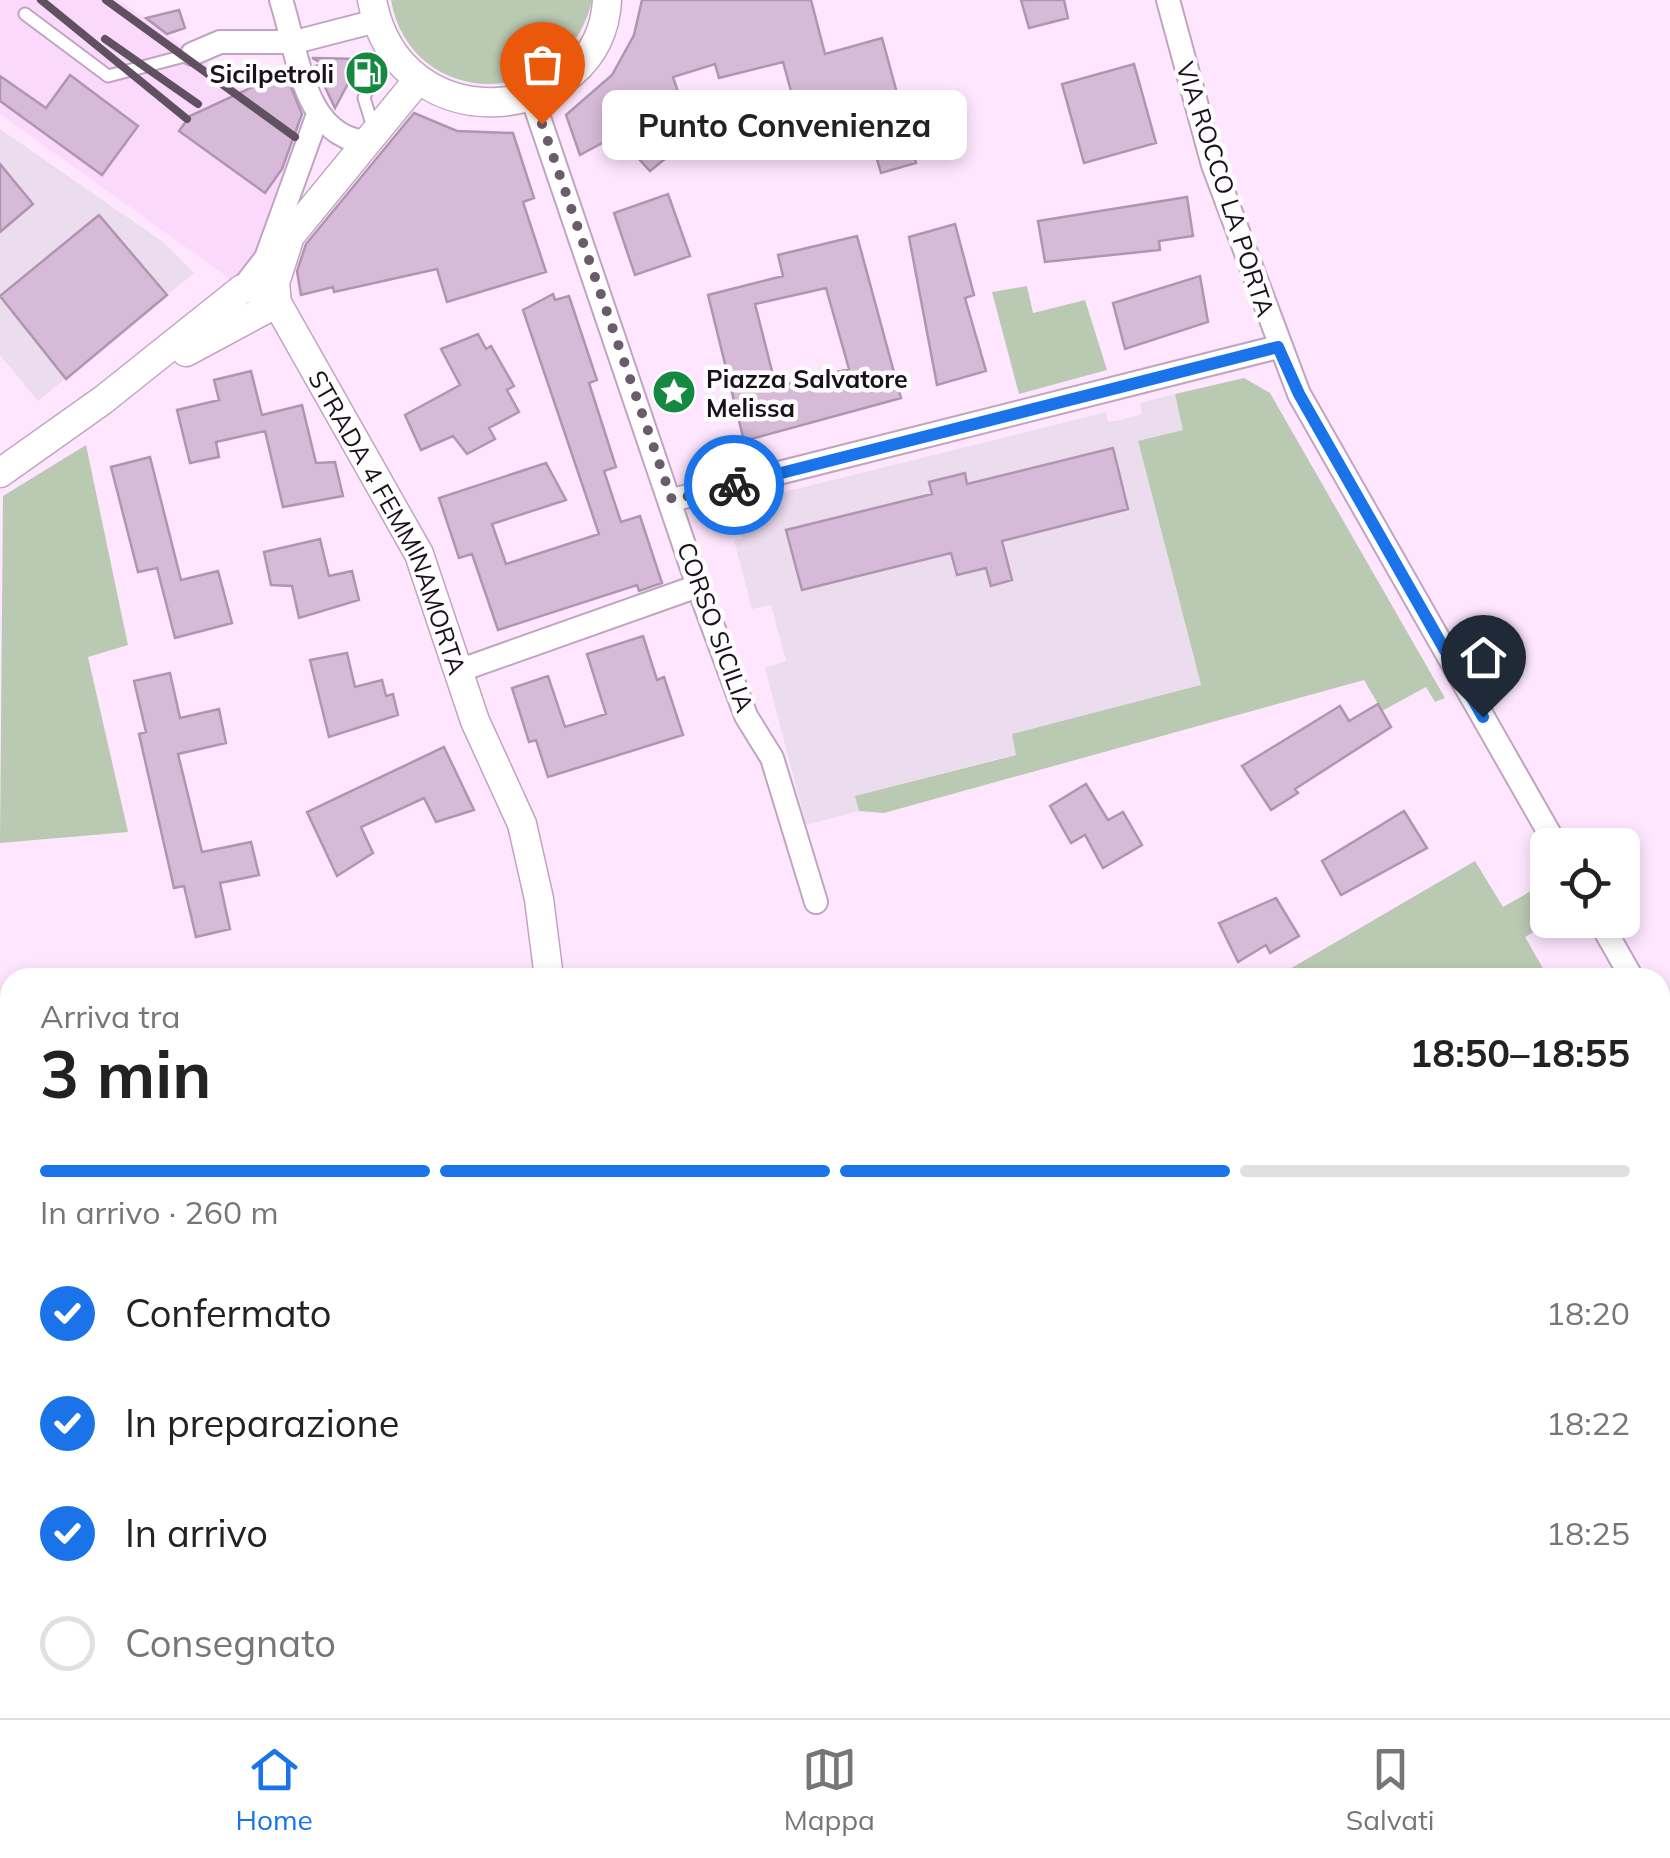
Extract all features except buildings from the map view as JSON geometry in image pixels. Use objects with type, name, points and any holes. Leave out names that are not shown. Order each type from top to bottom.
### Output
[{"type":"street","points":[[281,0],[317,117],[334,134],[351,142],[373,138]]},
{"type":"street","points":[[192,54],[238,39],[295,42],[378,22],[418,80],[454,98],[493,104],[532,96],[566,76],[592,47],[607,0]]},
{"type":"street","name":"VIA ROCCO LA PORTA","points":[[1168,0],[1213,165],[1278,347],[1299,394],[1546,828]]},
{"type":"street","points":[[0,473],[273,281],[290,236],[418,80]]},
{"type":"street","name":"CORSO SICILIA","points":[[532,96],[698,586],[746,716],[772,758],[816,902]]},
{"type":"street","points":[[273,281],[317,117]]},
{"type":"street","points":[[102,400],[242,289],[273,281]]},
{"type":"street","name":"STRADA 4 FEMMINAMORTA","points":[[273,281],[419,554],[475,722],[522,824],[539,898],[548,968]]},
{"type":"street","points":[[672,500],[1278,347]]},
{"type":"street","points":[[458,671],[698,586]]},
{"type":"street","points":[[1609,938],[1626,968]]},
{"type":"lane","points":[[26,14],[108,76],[192,54]]},
{"type":"lane","points":[[373,138],[364,98],[378,22]]},
{"type":"shaded area","points":[[0,0],[119,0],[306,133],[249,268],[234,282],[0,114]]},
{"type":"shaded area","points":[[0,129],[163,242],[194,273],[38,401],[0,355]]},
{"type":"shaded area","points":[[1175,394],[1184,430],[1138,442],[1201,686],[1013,734],[1017,754],[856,796],[859,811],[806,825],[765,668],[786,661],[771,605],[752,609],[734,540],[742,538],[738,519],[747,517],[744,502],[1106,412],[1108,422],[1120,420],[1142,414],[1140,403]]},
{"type":"green space","points":[[391,0],[592,0],[577,37],[553,63],[523,79],[490,84],[457,79],[427,63],[404,37]]},
{"type":"green space","points":[[1027,286],[1033,313],[1085,300],[1107,370],[1019,394],[992,292]]},
{"type":"green space","points":[[1244,378],[1270,393],[1445,698],[1435,702],[1426,687],[1382,711],[1364,680],[884,813],[859,811],[855,796],[1016,755],[1012,734],[1201,685],[1138,441],[1183,430],[1175,394]]},
{"type":"green space","points":[[86,445],[128,645],[88,657],[128,832],[0,843],[3,496]]},
{"type":"green space","points":[[1475,861],[1503,907],[1530,892],[1530,934],[1525,937],[1543,968],[1291,968]]},
{"type":"railway","points":[[41,0],[187,119]]},
{"type":"railway","points":[[106,0],[295,137]]},
{"type":"railway","points":[[105,39],[198,104]]},
{"type":"way so far","points":[[542,124],[672,500],[734,485]]},
{"type":"place","name":"Sicilpetroli","points":[[367,73]]},
{"type":"place","name":"Punto Convenienza","points":[[542,124]]},
{"type":"place","name":"Piazza Salvatore Melissa","points":[[674,392]]},
{"type":"route","points":[[734,485],[1278,347],[1299,394],[1483,717]]}]
